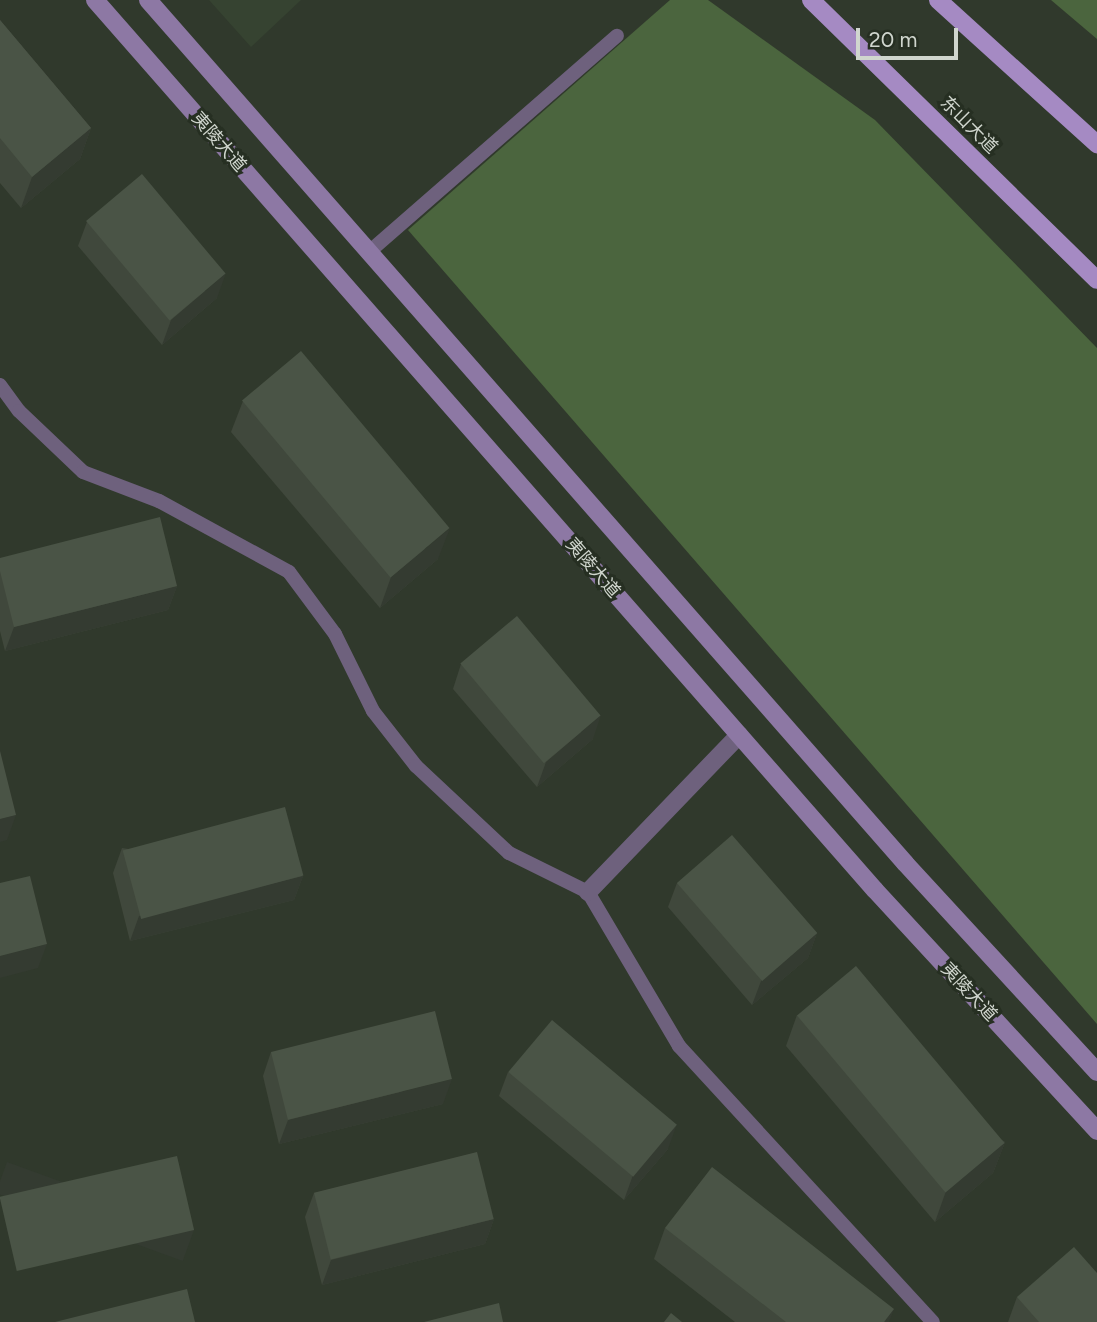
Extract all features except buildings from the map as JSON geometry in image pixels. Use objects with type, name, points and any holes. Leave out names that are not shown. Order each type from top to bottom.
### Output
[{"type":"main road","name":"夷陵大道","points":[[95,0],[739,735],[1097,1131]]},
{"type":"main road","points":[[148,0],[905,863],[1097,1072]]},
{"type":"main road","name":"东山大道","points":[[811,0],[1097,280]]},
{"type":"main road","points":[[939,0],[1097,144]]},
{"type":"street","points":[[588,892],[739,735]]},
{"type":"lane","points":[[369,252],[617,36]]},
{"type":"lane","points":[[0,385],[19,411],[83,472],[159,501],[289,572],[335,634],[373,711],[416,766],[509,853],[588,892],[679,1046],[933,1322]]},
{"type":"shaded area","points":[[209,0],[301,0],[251,47]]},
{"type":"green space","points":[[670,0],[708,0],[875,120],[1097,348],[1097,1024],[408,230]]},
{"type":"green space","points":[[1051,0],[1097,0],[1097,39]]}]
